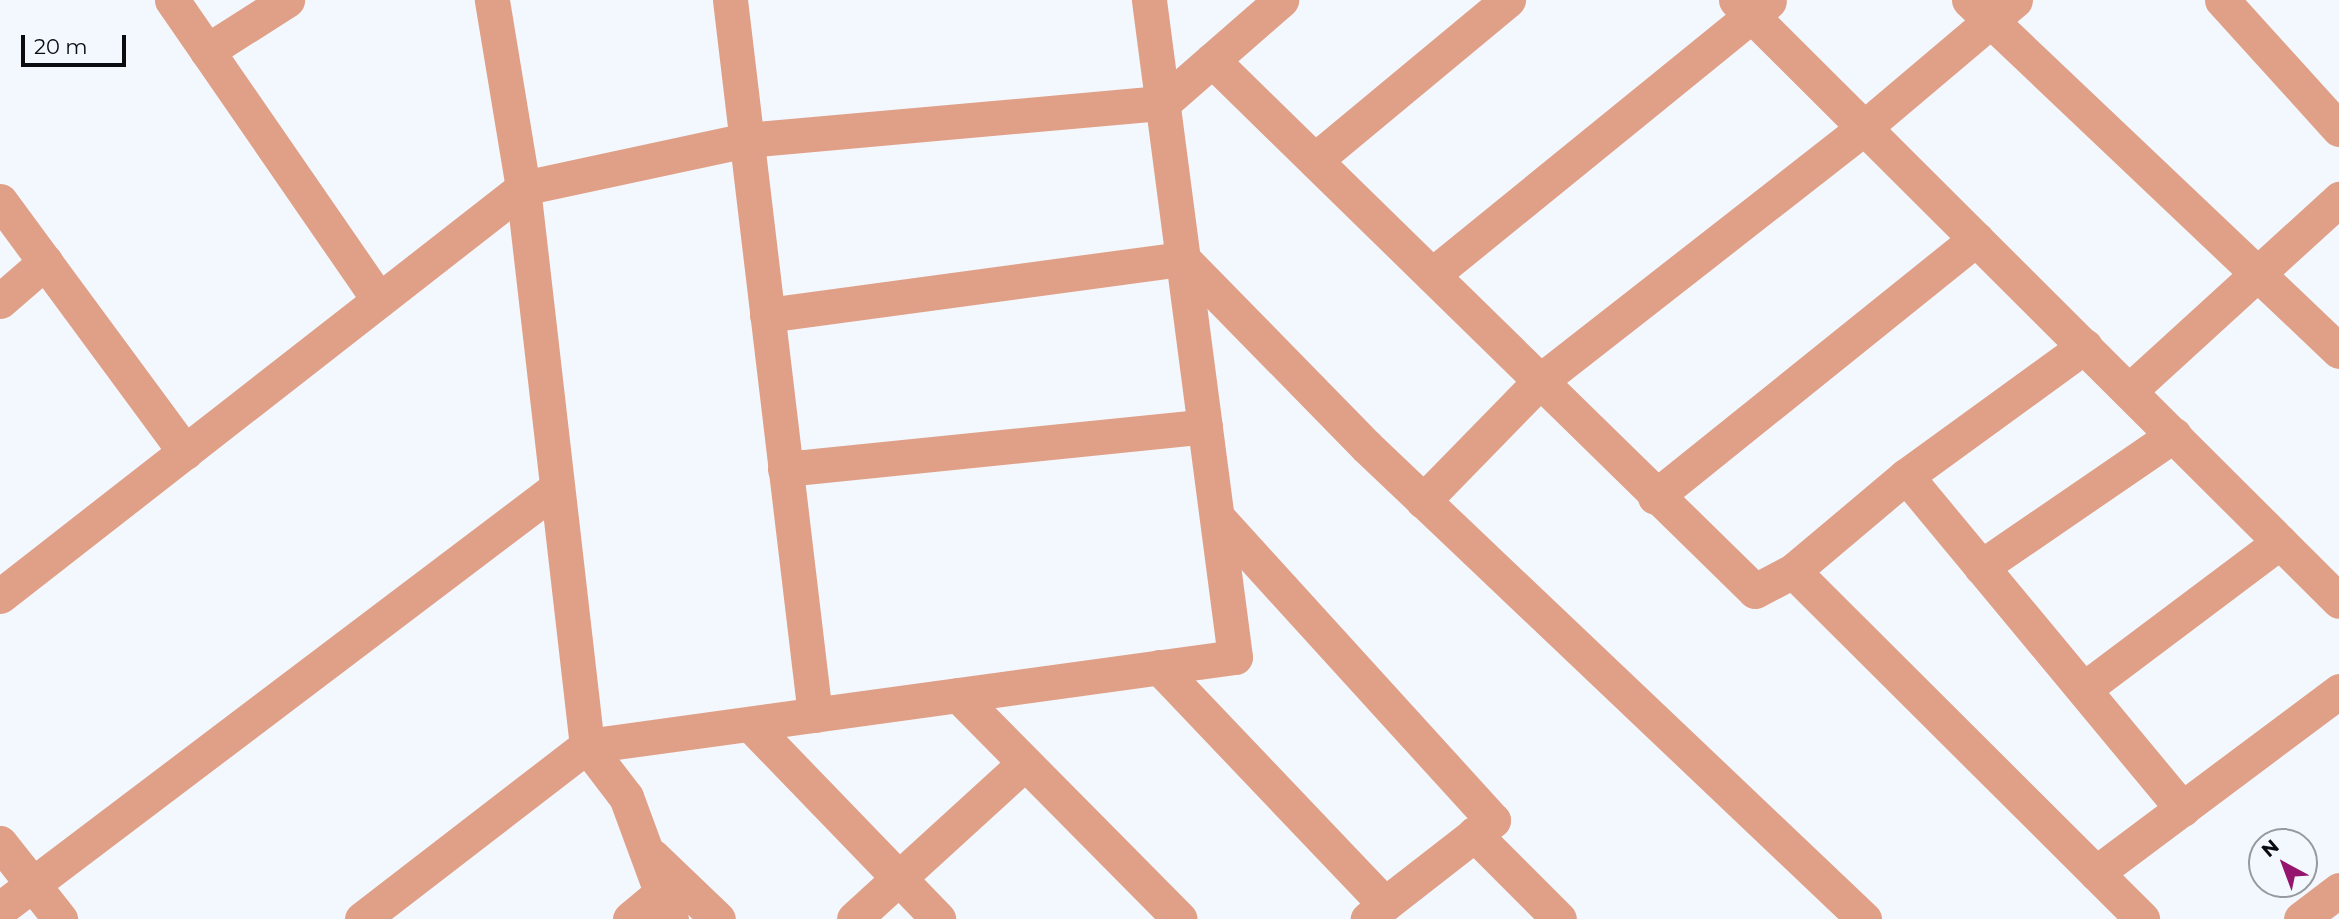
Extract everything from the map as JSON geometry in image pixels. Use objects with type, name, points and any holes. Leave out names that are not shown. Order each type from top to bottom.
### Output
[{"type":"street","points":[[172,0],[379,300]]},
{"type":"street","points":[[207,51],[287,0]]},
{"type":"street","points":[[492,0],[523,188],[554,490],[587,746],[626,797],[666,906],[630,919]]},
{"type":"street","points":[[730,0],[815,715]]},
{"type":"street","points":[[362,919],[587,746],[1235,657],[1149,0]]},
{"type":"street","points":[[0,596],[523,188],[746,140],[1163,103],[1281,0]]},
{"type":"street","points":[[1315,160],[1507,0]]},
{"type":"street","points":[[2222,0],[2339,128]]},
{"type":"street","points":[[1432,275],[1753,5],[1976,239],[2339,601]]},
{"type":"street","points":[[1423,500],[1541,381],[1866,126],[1992,7],[2339,351]]},
{"type":"street","points":[[1212,60],[1541,381],[1655,497],[1755,591],[1793,571],[1906,476],[2085,346]]},
{"type":"street","points":[[2129,391],[2339,199]]},
{"type":"street","points":[[0,201],[185,452]]},
{"type":"street","points":[[1655,497],[1976,239]]},
{"type":"street","points":[[767,315],[1183,259]]},
{"type":"street","points":[[1183,259],[1423,500],[1864,919]]},
{"type":"street","points":[[0,301],[45,262]]},
{"type":"street","points":[[785,469],[1205,426]]},
{"type":"street","points":[[1981,567],[2174,435]]},
{"type":"street","points":[[1906,476],[2182,809]]},
{"type":"street","points":[[0,909],[554,490]]},
{"type":"street","points":[[1159,667],[1376,911],[1493,820],[1217,517]]},
{"type":"street","points":[[2084,689],[2280,542]]},
{"type":"street","points":[[1793,571],[2142,919]]},
{"type":"street","points":[[2096,873],[2339,691]]},
{"type":"street","points":[[958,695],[1180,919]]},
{"type":"street","points":[[750,724],[938,919]]},
{"type":"street","points":[[854,919],[1025,763]]},
{"type":"street","points":[[1474,834],[1559,919]]},
{"type":"street","points":[[0,843],[60,919]]},
{"type":"street","points":[[645,850],[718,919]]}]
